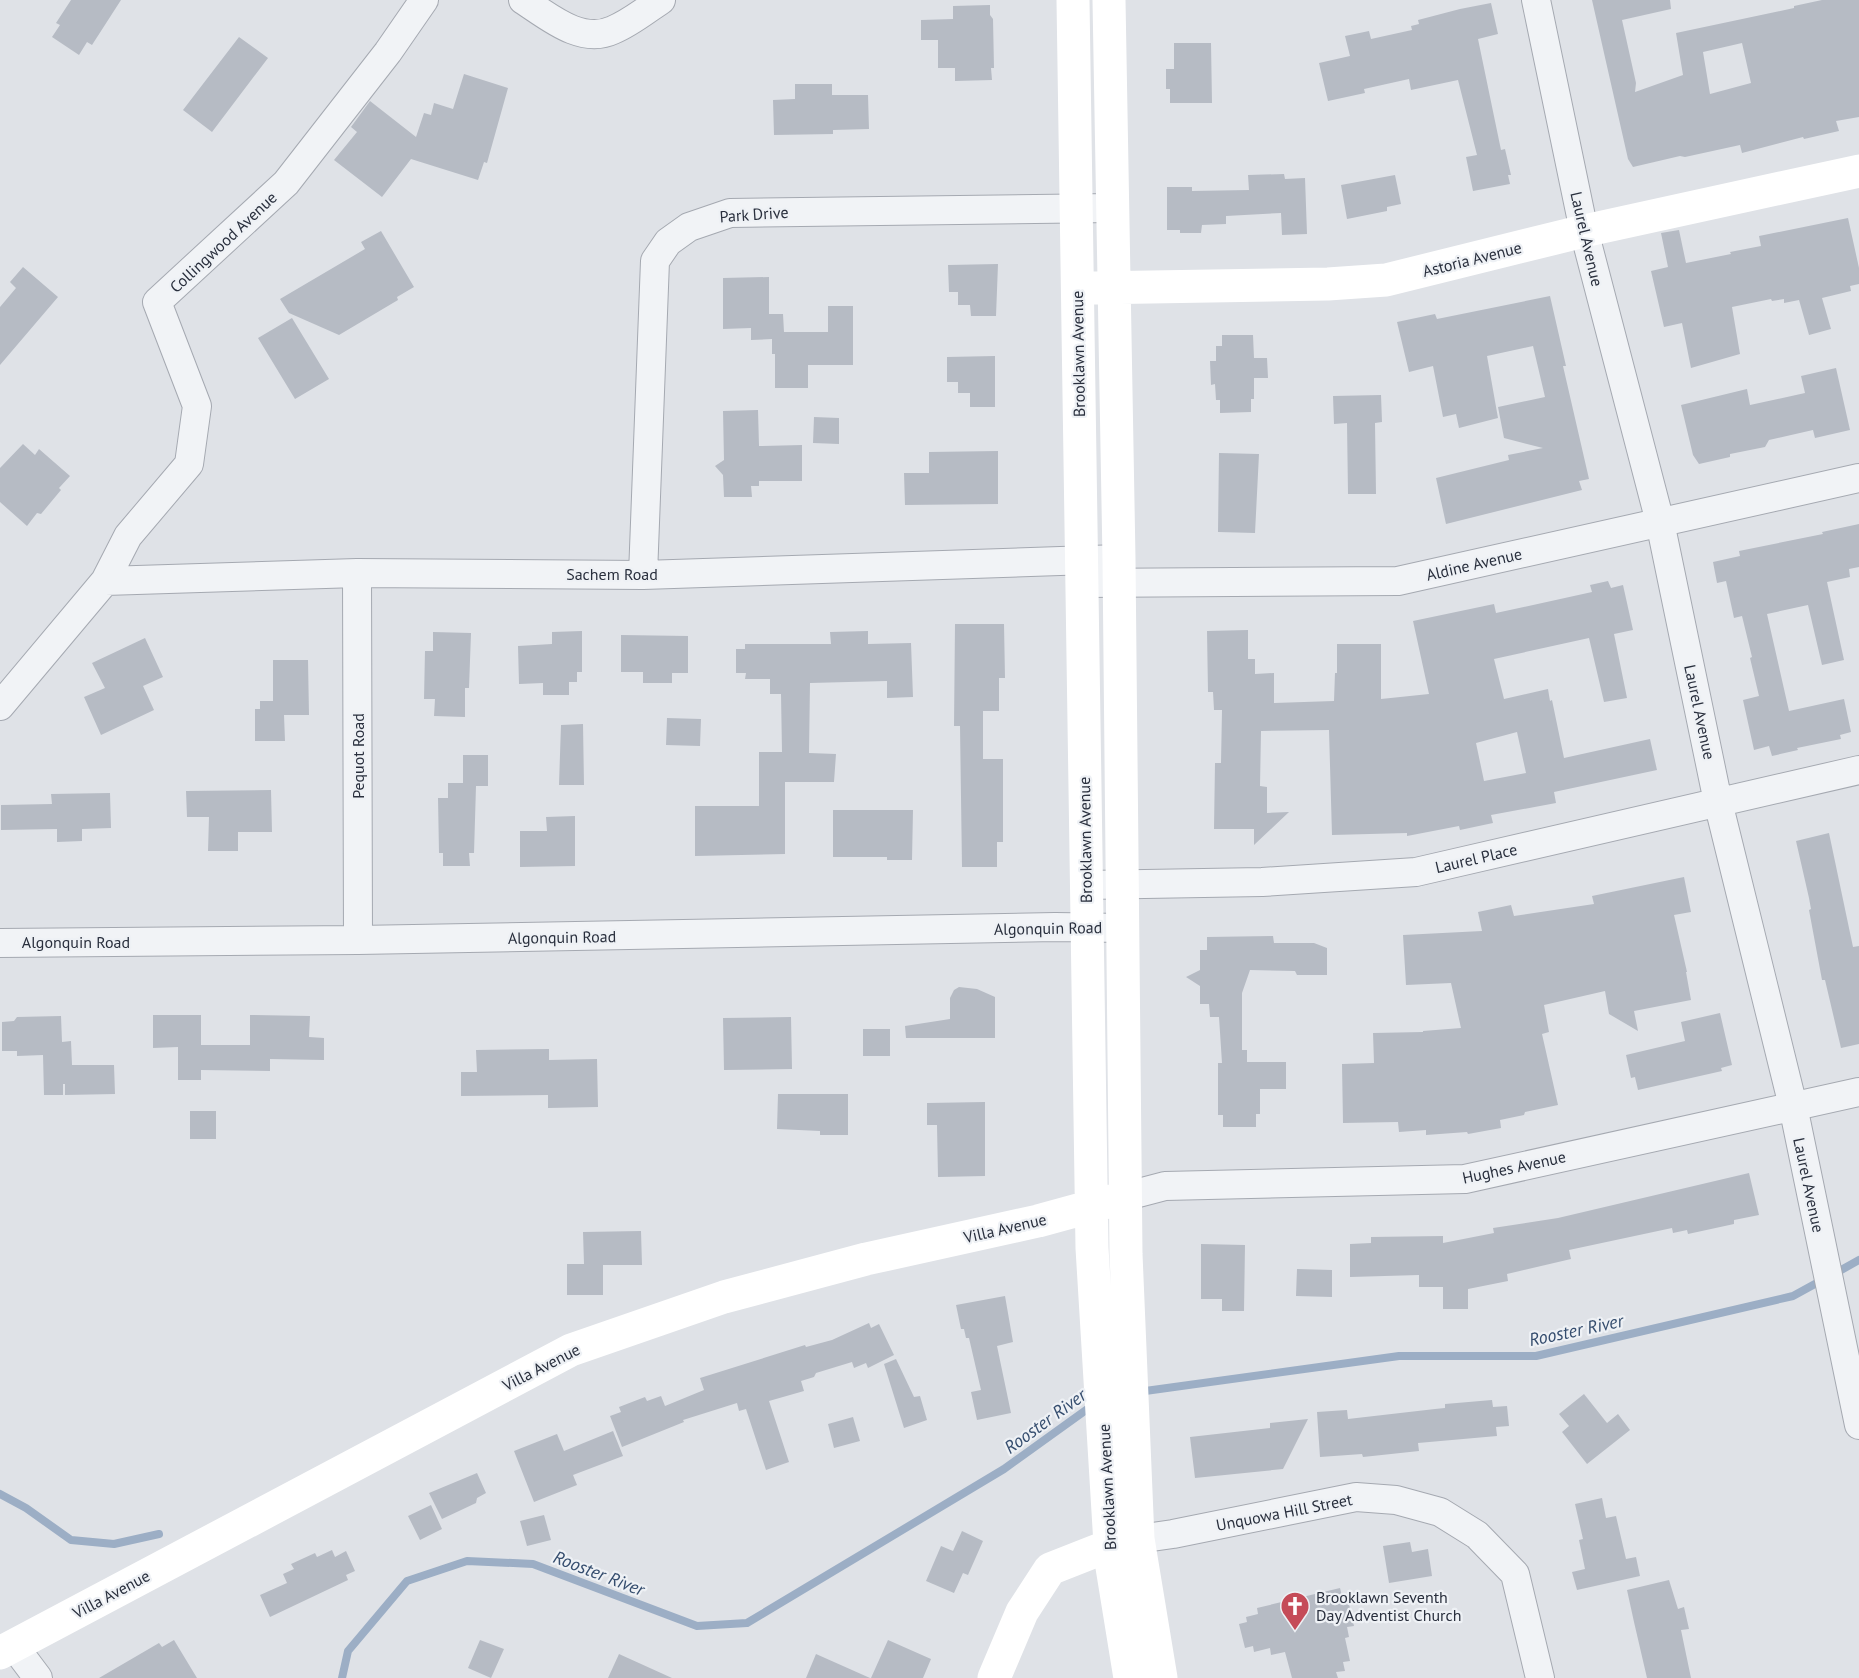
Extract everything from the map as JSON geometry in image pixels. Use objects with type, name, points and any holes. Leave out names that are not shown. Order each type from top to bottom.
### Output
[{"type":"main road","name":"Brooklawn Avenue","points":[[1073,0],[1092,1248],[1100,1378],[1119,1442]]},
{"type":"main road","name":"Brooklawn Avenue","points":[[1109,0],[1120,571],[1126,1254],[1131,1365],[1119,1442],[1125,1542],[1161,1678]]},
{"type":"main road","name":"Astoria Avenue","points":[[1078,288],[1328,284],[1386,280],[1584,231],[1859,171]]},
{"type":"main road","name":"Villa Avenue","points":[[7,1649],[571,1350],[723,1297],[866,1259],[1038,1221],[1127,1196]]},
{"type":"main road","name":"Brooklawn Avenue","points":[[1125,1542],[1113,1573],[1130,1678]]},
{"type":"main road","points":[[994,1678],[1022,1612],[1050,1569],[1125,1542]]},
{"type":"street","name":"Collingwood Avenue","points":[[0,706],[105,581],[128,536],[189,464],[197,406],[157,303],[286,183],[388,52],[424,0]]},
{"type":"street","points":[[523,0],[566,27],[593,35],[612,31],[662,0]]},
{"type":"street","name":"Laurel Avenue","points":[[1536,0],[1584,231],[1660,522],[1718,801],[1793,1106],[1834,1306],[1855,1386],[1859,1425]]},
{"type":"street","name":"Park Drive","points":[[643,575],[655,261],[668,242],[689,226],[730,213],[1112,208]]},
{"type":"street","name":"Aldine Avenue","points":[[1120,571],[1398,581],[1859,478]]},
{"type":"street","name":"Sachem Road","points":[[105,581],[357,573],[643,575],[1120,571]]},
{"type":"street","name":"Pequot Road","points":[[357,573],[358,940]]},
{"type":"street","name":"Laurel Place","points":[[1086,885],[1262,882],[1416,872],[1859,770]]},
{"type":"street","name":"Algonquin Road","points":[[0,943],[1123,928]]},
{"type":"street","name":"Hughes Avenue","points":[[1127,1196],[1165,1186],[1465,1179],[1859,1092]]},
{"type":"street","name":"Unquowa Hill Street","points":[[1125,1542],[1356,1497],[1396,1500],[1440,1512],[1477,1536],[1515,1574],[1540,1678]]},
{"type":"street","points":[[7,1649],[38,1678]]},
{"type":"building","points":[[71,0],[121,0],[92,45],[87,42],[79,55],[52,37],[60,25],[56,23]]},
{"type":"building","points":[[1592,0],[1670,0],[1671,9],[1622,20],[1636,83],[1635,92],[1683,75],[1676,33],[1822,0],[1859,0],[1859,117],[1836,121],[1839,131],[1804,139],[1803,137],[1742,153],[1740,145],[1633,167],[1628,159]],"holes":[[[1742,43],[1751,83],[1710,94],[1703,52]]]},
{"type":"building","points":[[1491,3],[1498,34],[1478,39],[1501,150],[1505,149],[1511,175],[1508,175],[1510,184],[1473,191],[1466,157],[1477,155],[1458,80],[1411,90],[1409,79],[1364,89],[1365,93],[1328,101],[1319,63],[1350,56],[1345,36],[1369,31],[1371,39],[1412,30],[1411,26],[1419,24],[1418,20]]},
{"type":"building","points":[[990,5],[990,15],[993,19],[994,68],[991,68],[992,80],[955,81],[955,68],[938,68],[938,40],[921,40],[921,20],[953,19],[953,6]]},
{"type":"building","points":[[239,37],[268,58],[212,132],[183,110]]},
{"type":"building","points":[[1174,43],[1211,43],[1212,103],[1170,103],[1170,89],[1166,89],[1166,69],[1174,69]]},
{"type":"building","points":[[464,74],[508,88],[487,163],[484,162],[478,180],[411,159],[382,197],[334,160],[357,132],[351,127],[370,101],[416,137],[424,113],[431,115],[434,103],[453,109]]},
{"type":"building","points":[[795,84],[832,84],[832,95],[868,95],[869,129],[833,130],[833,134],[774,135],[773,100],[795,99]]},
{"type":"building","points":[[1284,174],[1285,179],[1305,178],[1307,234],[1282,235],[1281,213],[1226,216],[1226,224],[1202,225],[1201,233],[1180,233],[1180,230],[1167,230],[1167,187],[1192,187],[1192,191],[1249,190],[1248,175]]},
{"type":"building","points":[[1395,175],[1401,204],[1387,207],[1387,211],[1347,219],[1341,185]]},
{"type":"building","points":[[1848,218],[1859,268],[1859,284],[1850,286],[1851,291],[1822,298],[1831,329],[1809,335],[1799,300],[1784,303],[1784,299],[1772,301],[1771,299],[1732,307],[1740,354],[1691,368],[1682,323],[1664,327],[1651,271],[1668,267],[1661,233],[1679,230],[1686,263],[1761,246],[1759,236]]},
{"type":"building","points":[[381,231],[414,287],[397,297],[398,300],[339,335],[289,313],[280,299],[365,249],[361,242]]},
{"type":"building","points":[[998,264],[996,316],[971,316],[970,305],[958,305],[958,292],[949,292],[948,265]]},
{"type":"building","points":[[23,267],[58,297],[0,365],[0,307],[16,288],[10,282]]},
{"type":"building","points":[[769,277],[769,314],[783,314],[784,332],[828,332],[828,306],[853,306],[853,365],[808,365],[808,388],[775,388],[775,354],[772,354],[772,339],[751,340],[751,328],[723,329],[723,278]]},
{"type":"building","points":[[1550,296],[1566,366],[1563,366],[1589,479],[1579,481],[1582,490],[1446,524],[1436,478],[1509,460],[1508,455],[1543,448],[1504,438],[1498,407],[1545,397],[1533,346],[1487,356],[1498,418],[1459,428],[1456,414],[1443,417],[1433,366],[1409,372],[1397,322],[1435,314],[1437,319]]},
{"type":"building","points":[[292,318],[329,379],[295,399],[258,338]]},
{"type":"building","points":[[1222,335],[1253,335],[1254,358],[1267,358],[1268,378],[1254,378],[1254,399],[1251,399],[1251,412],[1220,413],[1220,400],[1216,400],[1215,384],[1211,385],[1210,361],[1216,361],[1216,346],[1222,346]]},
{"type":"building","points":[[995,356],[995,407],[970,407],[970,393],[958,393],[958,382],[947,382],[947,357]]},
{"type":"building","points":[[1836,368],[1850,430],[1815,438],[1813,430],[1769,440],[1765,447],[1730,454],[1730,457],[1699,464],[1693,455],[1681,405],[1747,389],[1750,405],[1805,393],[1801,376]]},
{"type":"building","points":[[1381,395],[1382,422],[1375,423],[1376,494],[1348,494],[1347,423],[1334,424],[1333,396]]},
{"type":"building","points":[[758,410],[759,446],[802,445],[802,481],[759,481],[759,486],[751,486],[752,497],[724,497],[723,475],[715,466],[724,460],[723,411]]},
{"type":"building","points":[[814,417],[839,418],[839,444],[813,443]]},
{"type":"building","points":[[23,444],[35,455],[39,449],[70,476],[41,514],[37,513],[27,526],[0,502],[0,468]]},
{"type":"building","points":[[998,451],[998,504],[905,505],[904,473],[929,473],[929,452]]},
{"type":"building","points":[[1219,453],[1259,454],[1255,533],[1218,532]]},
{"type":"building","points":[[1859,524],[1859,567],[1849,569],[1850,577],[1827,582],[1844,660],[1822,665],[1808,605],[1767,614],[1789,711],[1844,699],[1851,732],[1840,735],[1841,739],[1772,756],[1769,746],[1754,750],[1743,700],[1759,696],[1750,658],[1752,657],[1742,616],[1734,618],[1726,581],[1717,583],[1713,562],[1740,556],[1739,551],[1823,534],[1822,532]]},
{"type":"building","points":[[1608,581],[1611,588],[1623,585],[1633,630],[1614,634],[1627,698],[1604,702],[1589,638],[1494,659],[1504,699],[1548,689],[1564,758],[1650,739],[1657,770],[1554,792],[1556,803],[1491,815],[1493,823],[1460,830],[1459,826],[1407,836],[1407,833],[1332,835],[1329,730],[1261,731],[1260,786],[1267,787],[1267,813],[1289,812],[1254,845],[1254,829],[1214,829],[1215,763],[1221,763],[1222,710],[1214,710],[1213,692],[1208,692],[1207,631],[1248,630],[1248,659],[1255,659],[1255,674],[1274,673],[1274,703],[1334,701],[1337,644],[1381,644],[1381,699],[1429,694],[1413,621],[1494,604],[1496,613],[1592,592],[1590,585]],"holes":[[[1517,732],[1526,773],[1484,781],[1476,743]]]},
{"type":"building","points":[[955,624],[1004,624],[1005,678],[999,678],[999,711],[983,711],[983,759],[1003,759],[1003,842],[997,842],[997,867],[962,867],[960,726],[954,726]]},
{"type":"building","points":[[582,631],[582,672],[577,672],[577,682],[569,682],[569,695],[543,695],[543,683],[519,684],[518,646],[552,644],[552,632]]},
{"type":"building","points":[[868,631],[868,644],[911,643],[913,697],[887,698],[887,681],[810,683],[809,753],[836,754],[834,782],[785,782],[785,854],[695,856],[695,806],[759,806],[759,752],[782,752],[781,694],[770,694],[770,679],[745,679],[746,673],[736,673],[736,649],[745,649],[745,644],[831,644],[830,632]]},
{"type":"building","points":[[433,632],[471,633],[469,688],[465,688],[465,717],[434,716],[435,699],[424,699],[425,651],[433,651]]},
{"type":"building","points":[[621,635],[688,636],[688,673],[672,673],[672,683],[643,683],[643,672],[621,672]]},
{"type":"building","points":[[145,638],[163,677],[143,686],[154,710],[101,735],[84,697],[105,688],[92,663]]},
{"type":"building","points":[[273,660],[308,660],[309,715],[284,715],[285,741],[255,741],[255,709],[260,709],[260,701],[273,701]]},
{"type":"building","points":[[667,718],[701,719],[700,746],[666,745]]},
{"type":"building","points":[[583,724],[584,785],[559,785],[561,725]]},
{"type":"building","points":[[463,755],[488,755],[488,786],[476,786],[474,853],[469,853],[470,866],[443,866],[443,853],[439,853],[438,798],[448,798],[448,783],[463,783]]},
{"type":"building","points":[[271,790],[272,832],[238,832],[238,851],[208,851],[209,817],[187,817],[186,791]]},
{"type":"building","points":[[110,793],[111,828],[82,829],[82,841],[57,842],[57,829],[1,830],[1,805],[52,804],[51,794]]},
{"type":"building","points":[[833,810],[913,810],[912,860],[887,860],[887,857],[833,857]]},
{"type":"building","points":[[575,816],[575,866],[520,867],[520,831],[547,831],[546,817]]},
{"type":"building","points":[[1829,833],[1853,947],[1859,946],[1859,1044],[1841,1048],[1825,980],[1822,980],[1809,910],[1811,909],[1809,898],[1796,841]]},
{"type":"building","points":[[1684,877],[1691,912],[1674,915],[1691,1000],[1634,1011],[1638,1031],[1609,1014],[1605,991],[1544,1005],[1549,1032],[1542,1034],[1558,1105],[1500,1120],[1501,1128],[1468,1134],[1467,1132],[1426,1135],[1426,1130],[1399,1132],[1398,1122],[1343,1123],[1342,1064],[1374,1063],[1373,1033],[1423,1032],[1461,1028],[1451,983],[1406,985],[1403,935],[1482,931],[1478,912],[1511,905],[1514,916],[1594,904],[1592,896]]},
{"type":"building","points":[[1273,936],[1274,943],[1314,943],[1327,948],[1327,975],[1297,975],[1295,971],[1250,970],[1242,993],[1242,1050],[1247,1050],[1247,1062],[1286,1062],[1286,1089],[1260,1089],[1260,1114],[1256,1114],[1256,1127],[1223,1127],[1223,1115],[1218,1115],[1218,1063],[1222,1063],[1219,1017],[1210,1017],[1209,1004],[1200,1004],[1200,986],[1186,977],[1200,970],[1200,950],[1207,950],[1207,937]]},
{"type":"building","points":[[959,987],[977,989],[995,997],[995,1038],[906,1038],[905,1026],[950,1019],[950,998],[954,990]]},
{"type":"building","points":[[1720,1013],[1732,1065],[1721,1068],[1722,1071],[1638,1090],[1635,1077],[1631,1078],[1626,1055],[1685,1041],[1681,1022]]},
{"type":"building","points":[[153,1015],[201,1015],[201,1045],[250,1045],[250,1015],[310,1016],[309,1037],[324,1038],[324,1060],[270,1059],[270,1071],[201,1070],[201,1080],[178,1080],[178,1047],[153,1048]]},
{"type":"building","points":[[61,1016],[62,1042],[71,1041],[72,1065],[114,1065],[115,1094],[65,1095],[65,1084],[63,1084],[63,1095],[44,1095],[43,1055],[17,1056],[17,1051],[2,1051],[2,1022],[14,1021],[17,1017]]},
{"type":"building","points":[[791,1017],[792,1069],[724,1070],[723,1018]]},
{"type":"building","points":[[863,1029],[890,1029],[890,1056],[863,1056]]},
{"type":"building","points":[[549,1049],[549,1060],[597,1059],[598,1107],[548,1108],[548,1095],[461,1096],[461,1072],[477,1072],[476,1050]]},
{"type":"building","points":[[778,1094],[848,1094],[848,1135],[820,1135],[820,1131],[777,1129]]},
{"type":"building","points":[[985,1102],[985,1176],[938,1177],[937,1125],[927,1125],[927,1103]]},
{"type":"building","points":[[190,1111],[216,1111],[216,1139],[190,1139]]},
{"type":"building","points":[[1749,1173],[1759,1215],[1734,1220],[1734,1224],[1688,1234],[1687,1230],[1673,1233],[1672,1228],[1569,1250],[1571,1259],[1507,1274],[1508,1281],[1468,1289],[1468,1309],[1443,1309],[1443,1287],[1419,1287],[1419,1275],[1350,1277],[1350,1244],[1371,1243],[1371,1237],[1443,1236],[1443,1243],[1494,1233],[1493,1228],[1558,1218]]},
{"type":"building","points":[[641,1231],[642,1265],[603,1265],[603,1295],[567,1295],[567,1264],[584,1264],[583,1232]]},
{"type":"building","points":[[1201,1244],[1245,1245],[1244,1311],[1222,1311],[1222,1299],[1201,1299]]},
{"type":"building","points":[[1297,1269],[1332,1270],[1332,1297],[1296,1296]]},
{"type":"building","points":[[1005,1296],[1013,1342],[997,1346],[1011,1413],[977,1420],[971,1392],[981,1390],[969,1338],[966,1338],[964,1329],[961,1329],[956,1305]]},
{"type":"building","points":[[869,1323],[871,1328],[879,1324],[894,1355],[868,1368],[866,1363],[854,1368],[852,1362],[816,1373],[814,1377],[801,1381],[804,1391],[769,1401],[789,1462],[766,1470],[746,1409],[739,1411],[737,1403],[683,1420],[684,1422],[622,1447],[610,1416],[621,1412],[619,1407],[645,1397],[647,1401],[661,1396],[665,1406],[704,1390],[700,1378],[805,1345],[806,1347],[832,1340]]},
{"type":"building","points":[[896,1359],[914,1397],[920,1396],[927,1420],[904,1428],[884,1364]]},
{"type":"building","points":[[1584,1394],[1607,1423],[1618,1414],[1630,1430],[1587,1464],[1562,1432],[1569,1426],[1559,1414]]},
{"type":"building","points":[[1492,1400],[1493,1407],[1507,1406],[1509,1426],[1496,1427],[1497,1436],[1418,1443],[1419,1451],[1363,1457],[1362,1454],[1320,1457],[1317,1412],[1347,1410],[1348,1419],[1445,1408],[1445,1404]]},
{"type":"building","points":[[853,1417],[860,1441],[834,1448],[828,1424]]},
{"type":"building","points":[[1308,1419],[1283,1469],[1195,1478],[1190,1437],[1270,1428],[1270,1423]]},
{"type":"building","points":[[613,1431],[623,1456],[573,1475],[577,1485],[534,1502],[514,1451],[557,1434],[564,1451]]},
{"type":"building","points":[[477,1473],[486,1493],[477,1498],[476,1503],[442,1519],[429,1493]]},
{"type":"building","points":[[1602,1498],[1606,1518],[1616,1516],[1626,1559],[1636,1557],[1640,1576],[1577,1590],[1572,1572],[1585,1569],[1579,1540],[1583,1539],[1575,1504]]},
{"type":"building","points":[[431,1505],[442,1529],[420,1540],[408,1516]]},
{"type":"building","points":[[544,1515],[551,1540],[527,1546],[520,1521]]},
{"type":"building","points":[[962,1531],[983,1541],[968,1575],[963,1573],[954,1593],[926,1581],[941,1546],[953,1551]]},
{"type":"building","points":[[1410,1542],[1412,1552],[1428,1549],[1432,1576],[1389,1583],[1383,1546]]},
{"type":"building","points":[[332,1550],[335,1557],[346,1551],[355,1571],[346,1575],[348,1580],[270,1617],[260,1595],[287,1583],[283,1574],[294,1569],[291,1564],[315,1553],[317,1557]]},
{"type":"building","points":[[1669,1580],[1678,1609],[1684,1607],[1689,1629],[1681,1630],[1691,1678],[1647,1678],[1627,1590]]},
{"type":"building","name":"Brooklawn Seventh Day Adventist Church","points":[[1340,1588],[1342,1596],[1347,1595],[1354,1626],[1347,1627],[1349,1637],[1345,1638],[1350,1661],[1343,1662],[1345,1671],[1336,1672],[1338,1678],[1292,1678],[1285,1652],[1271,1655],[1270,1648],[1254,1652],[1253,1646],[1245,1648],[1239,1624],[1247,1622],[1246,1617],[1258,1614],[1257,1608]]},
{"type":"building","points":[[174,1640],[197,1678],[99,1678],[159,1643],[162,1647]]},
{"type":"building","points":[[480,1640],[504,1649],[491,1678],[468,1668]]},
{"type":"building","points":[[888,1640],[931,1659],[923,1678],[871,1678]]},
{"type":"building","points":[[619,1654],[672,1678],[608,1678]]},
{"type":"building","points":[[816,1654],[870,1678],[806,1678]]},
{"type":"waterway","name":"Rooster River","points":[[1834,1274],[1859,1260]]},
{"type":"waterway","name":"Rooster River","points":[[1138,1392],[1399,1356],[1536,1356],[1793,1296],[1824,1279]]},
{"type":"waterway","name":"Rooster River","points":[[342,1678],[348,1651],[407,1581],[467,1561],[533,1564],[697,1626],[747,1623],[1004,1469],[1093,1405]]},
{"type":"waterway","points":[[0,1494],[26,1508],[71,1540],[114,1544],[159,1534]]},
{"type":"place","name":"Brooklawn Seventh Day Adventist Church","points":[[1295,1632]]}]
